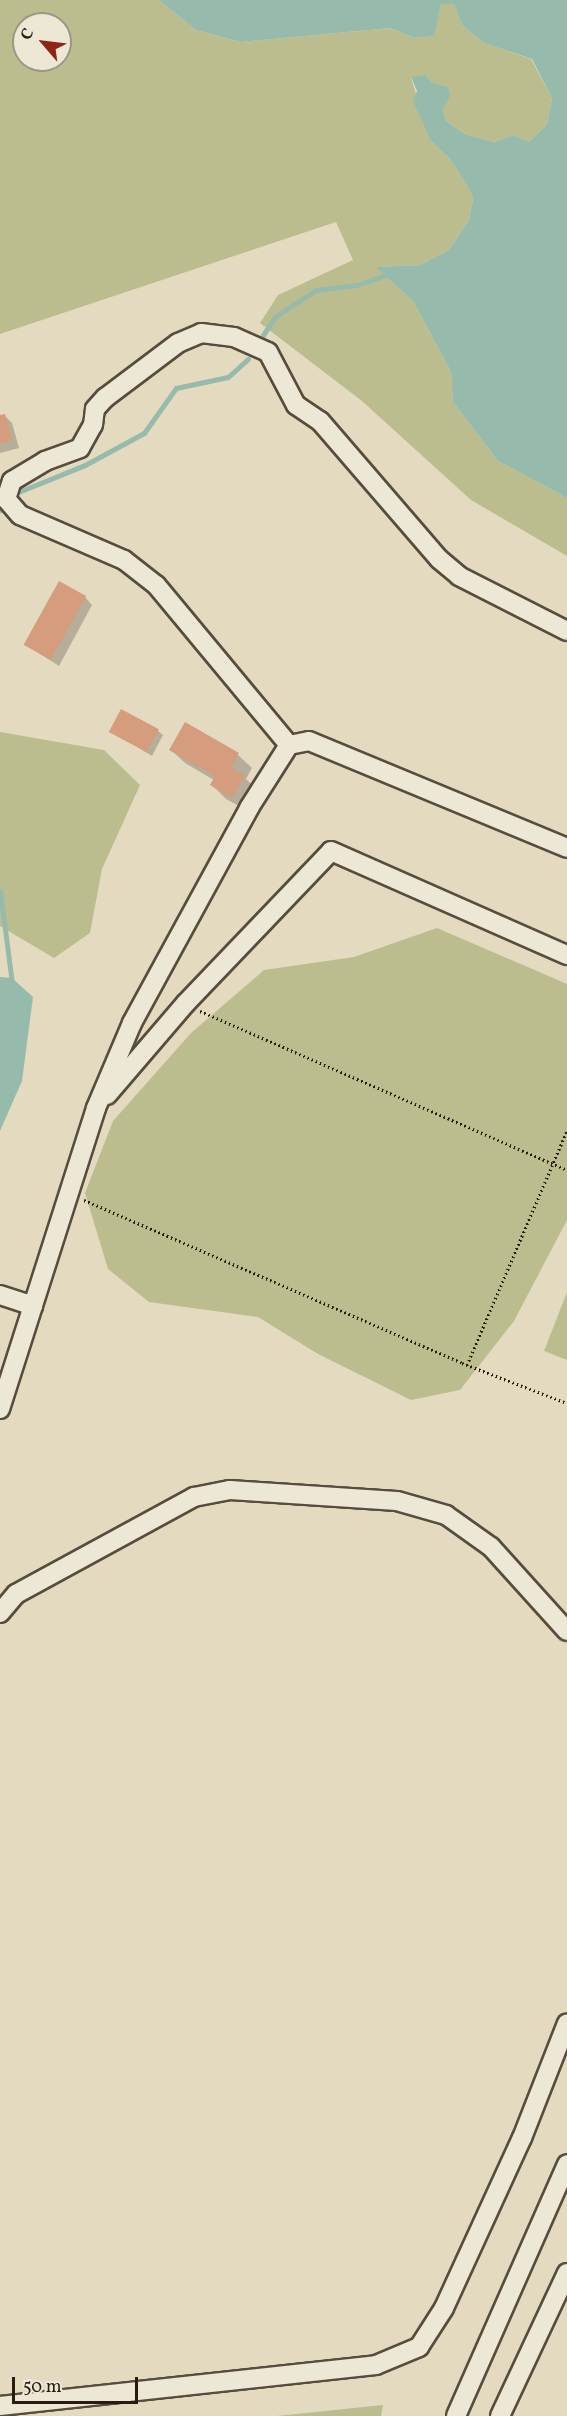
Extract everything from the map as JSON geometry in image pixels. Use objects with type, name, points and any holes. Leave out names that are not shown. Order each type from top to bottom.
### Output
[{"type":"street","points":[[289,745],[156,585],[124,560],[20,515],[6,500],[12,481],[45,461],[80,448],[93,425],[95,409],[105,398],[178,343],[201,333],[234,337],[268,352],[296,405],[320,421],[439,559],[459,576],[567,631]]},
{"type":"street","points":[[0,1409],[96,1108],[132,1023],[249,808],[289,745],[309,741],[567,848]]},
{"type":"street","points":[[96,1108],[185,1004],[331,851],[567,955]]},
{"type":"street","points":[[0,1295],[33,1306]]},
{"type":"street","points":[[1,1609],[15,1594],[195,1497],[230,1490],[397,1501],[446,1515],[490,1547],[567,1631]]},
{"type":"street","points":[[0,2406],[376,2365],[419,2347],[449,2297],[563,2050],[567,2023]]},
{"type":"street","points":[[456,2416],[567,2164]]},
{"type":"street","points":[[500,2416],[567,2273]]},
{"type":"path","points":[[185,1004],[567,1170]]},
{"type":"path","points":[[467,1365],[567,1130]]},
{"type":"path","points":[[69,1193],[467,1365],[567,1403]]},
{"type":"shaded area","points":[[0,0],[159,0],[196,30],[241,42],[390,28],[415,38],[433,36],[441,4],[454,4],[462,25],[484,43],[531,59],[552,98],[547,124],[529,142],[514,135],[494,142],[465,134],[446,121],[443,110],[449,96],[411,78],[431,141],[451,160],[473,199],[469,220],[449,250],[420,265],[377,267],[413,301],[451,372],[453,402],[498,461],[567,498],[567,556],[471,500],[362,401],[260,323],[278,295],[353,260],[336,222],[0,334]]},
{"type":"shaded area","points":[[159,0],[567,0],[567,498],[498,461],[453,402],[451,372],[413,301],[376,267],[420,265],[449,250],[469,220],[473,199],[451,160],[431,141],[413,101],[417,91],[411,77],[425,75],[432,83],[448,87],[450,96],[443,110],[446,121],[465,134],[494,142],[514,135],[529,142],[547,124],[552,98],[532,59],[484,43],[462,25],[454,4],[441,4],[434,36],[415,38],[390,28],[241,42],[196,30]]},
{"type":"shaded area","points":[[0,732],[104,750],[140,785],[102,869],[90,933],[54,958],[0,926]]},
{"type":"shaded area","points":[[437,928],[567,984],[567,1220],[514,1321],[460,1390],[411,1400],[318,1354],[258,1317],[149,1302],[108,1269],[85,1193],[113,1121],[191,1033],[264,970],[354,957]]},
{"type":"shaded area","points":[[0,977],[12,978],[33,997],[22,1081],[0,1131]]},
{"type":"shaded area","points":[[567,1292],[567,1360],[544,1351]]},
{"type":"shaded area","points":[[383,2405],[381,2416],[277,2416]]},
{"type":"building","points":[[5,414],[12,440],[0,444],[0,415]]},
{"type":"building","points":[[59,581],[86,596],[51,660],[24,645]]},
{"type":"building","points":[[121,709],[159,729],[147,752],[109,732]]},
{"type":"building","points":[[185,722],[239,753],[231,768],[245,775],[232,798],[210,785],[215,776],[169,750]]},
{"type":"waterway","points":[[263,335],[276,316],[316,290],[357,285],[386,275]]},
{"type":"waterway","points":[[16,493],[85,465],[144,433],[176,388],[228,377],[248,359]]},
{"type":"waterway","points":[[0,891],[12,983]]}]
